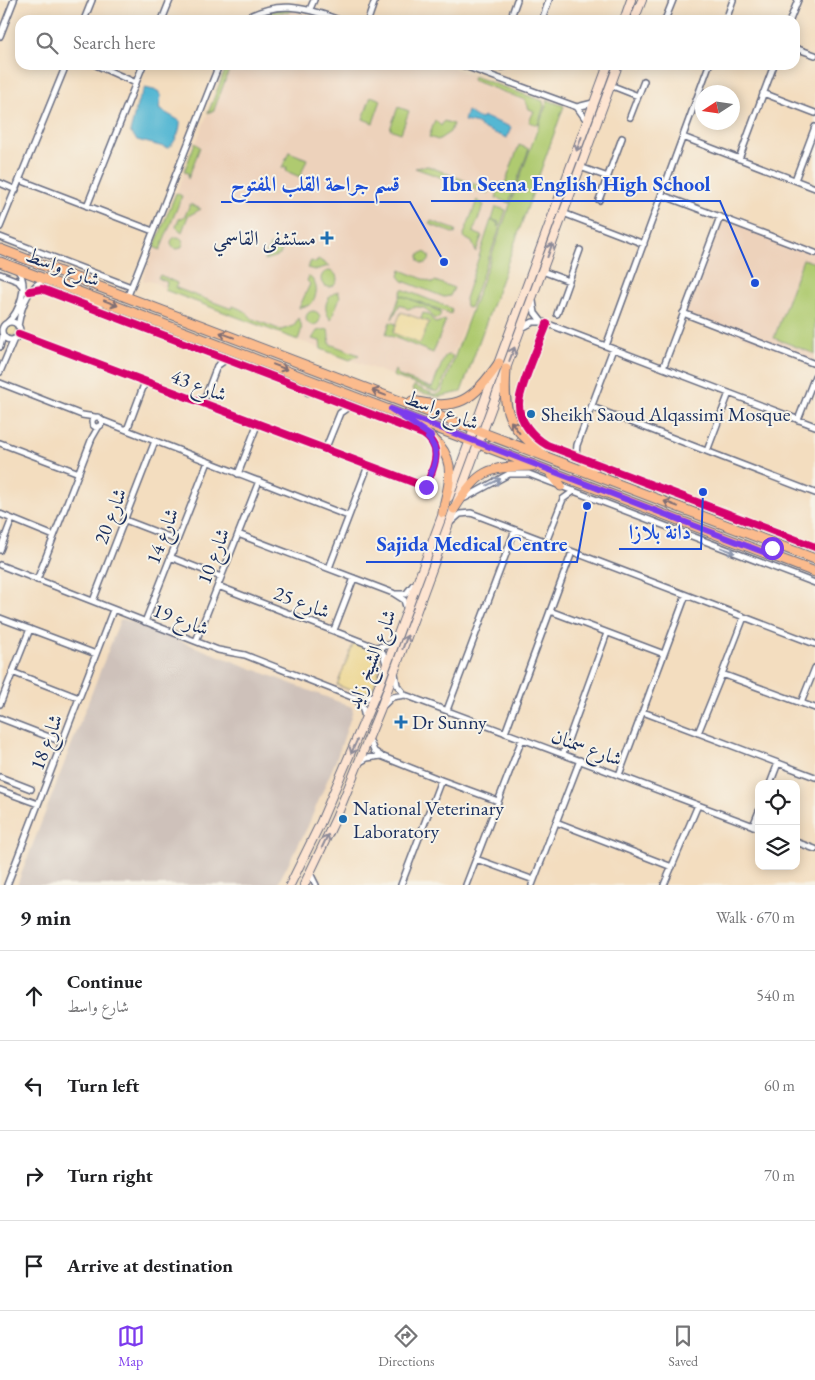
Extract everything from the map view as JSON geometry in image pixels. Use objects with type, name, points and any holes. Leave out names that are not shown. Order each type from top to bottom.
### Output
[{"type":"main road","points":[[626,15],[632,0]]},
{"type":"main road","points":[[636,15],[642,0]]},
{"type":"main road","points":[[475,441],[483,432],[502,366],[606,70]]},
{"type":"main road","points":[[475,441],[474,429],[521,329],[616,70]]},
{"type":"main road","points":[[599,90],[600,96],[596,110],[600,113]]},
{"type":"main road","name":"شارع واسط","points":[[0,249],[815,558]]},
{"type":"main road","name":"شارع واسط","points":[[0,262],[391,409],[815,572]]},
{"type":"main road","points":[[0,268],[14,267]]},
{"type":"main road","points":[[85,294],[100,311]]},
{"type":"main road","points":[[400,400],[438,406],[457,403],[479,390],[502,366]]},
{"type":"main road","points":[[502,366],[505,406],[512,424],[524,438],[552,459]]},
{"type":"main road","points":[[308,390],[331,387]]},
{"type":"main road","points":[[391,409],[442,448],[448,466],[449,483],[443,513]]},
{"type":"main road","name":"شارع الشيخ زايد","points":[[304,885],[360,762],[449,524],[475,441]]},
{"type":"main road","name":"شارع الشيخ زايد","points":[[290,885],[320,824],[378,691],[443,513],[475,441]]},
{"type":"main road","points":[[580,469],[600,465]]},
{"type":"main road","points":[[454,510],[471,484],[484,473],[507,467],[537,466]]},
{"type":"main road","points":[[547,469],[561,486]]},
{"type":"main road","points":[[771,555],[769,551],[772,548],[815,564]]},
{"type":"main road","points":[[798,552],[815,551]]},
{"type":"street","points":[[0,36],[14,0]]},
{"type":"street","points":[[86,15],[92,0]]},
{"type":"street","points":[[164,15],[170,0]]},
{"type":"street","points":[[292,0],[299,5]]},
{"type":"street","points":[[310,9],[314,0]]},
{"type":"street","points":[[370,15],[375,0]]},
{"type":"street","points":[[512,15],[517,0]]},
{"type":"street","points":[[544,15],[549,0]]},
{"type":"street","points":[[667,15],[673,0]]},
{"type":"street","points":[[728,15],[733,0]]},
{"type":"street","points":[[792,15],[798,0]]},
{"type":"street","points":[[247,15],[270,3],[285,2],[326,15]]},
{"type":"street","points":[[249,15],[253,12]]},
{"type":"street","points":[[800,50],[815,55]]},
{"type":"street","points":[[64,70],[1,226],[2,238],[131,287]]},
{"type":"street","points":[[107,70],[136,83]]},
{"type":"street","points":[[87,206],[141,70]]},
{"type":"street","points":[[127,298],[217,70]]},
{"type":"street","points":[[476,70],[577,107],[594,103]]},
{"type":"street","points":[[606,346],[706,70]]},
{"type":"street","points":[[739,159],[772,70]]},
{"type":"street","points":[[630,117],[644,81]]},
{"type":"street","points":[[610,85],[638,96]]},
{"type":"street","points":[[763,93],[815,113]]},
{"type":"street","points":[[577,107],[587,122]]},
{"type":"street","points":[[795,180],[815,126]]},
{"type":"street","points":[[683,137],[815,188]]},
{"type":"street","points":[[599,200],[622,138]]},
{"type":"street","points":[[580,167],[608,177]]},
{"type":"street","points":[[20,180],[153,231]]},
{"type":"street","points":[[0,183],[16,190]]},
{"type":"street","points":[[662,195],[815,253]]},
{"type":"street","points":[[563,213],[644,244]]},
{"type":"street","points":[[663,368],[720,217]]},
{"type":"street","points":[[557,314],[580,250]]},
{"type":"street","points":[[0,347],[4,324],[14,314],[23,288],[23,278],[14,267]]},
{"type":"street","points":[[542,271],[569,281]]},
{"type":"street","points":[[0,274],[18,281],[23,288]]},
{"type":"street","points":[[0,372],[14,339],[19,334],[18,326],[30,291],[37,283],[46,279]]},
{"type":"street","points":[[30,291],[42,289],[429,437]]},
{"type":"street","points":[[533,298],[535,314],[545,323]]},
{"type":"street","points":[[683,313],[815,364]]},
{"type":"street","points":[[4,324],[13,322],[18,326]]},
{"type":"street","points":[[521,329],[529,323],[545,323],[815,426]]},
{"type":"street","points":[[545,323],[520,396],[519,409],[528,428],[536,438],[566,452],[815,547]]},
{"type":"street","points":[[2,333],[9,339],[14,339]]},
{"type":"street","name":"شارع 43","points":[[19,334],[426,487],[437,455],[429,437]]},
{"type":"street","points":[[576,455],[577,445],[614,349]]},
{"type":"street","points":[[214,355],[217,366]]},
{"type":"street","points":[[203,404],[217,366],[227,359]]},
{"type":"street","points":[[798,420],[815,376]]},
{"type":"street","points":[[127,430],[145,382]]},
{"type":"street","points":[[0,383],[82,415],[97,424],[113,424],[348,516]]},
{"type":"street","points":[[707,451],[729,393]]},
{"type":"street","points":[[337,401],[340,413]]},
{"type":"street","points":[[325,450],[340,413],[350,406]]},
{"type":"street","points":[[592,407],[815,493]]},
{"type":"street","points":[[37,580],[97,424],[96,417],[82,415]]},
{"type":"street","points":[[238,474],[257,424]]},
{"type":"street","name":"شارع 20","points":[[92,602],[156,442]]},
{"type":"street","points":[[0,443],[79,473]]},
{"type":"street","points":[[566,452],[577,445]]},
{"type":"street","name":"شارع 14","points":[[145,622],[208,462]]},
{"type":"street","points":[[329,568],[368,466]]},
{"type":"street","points":[[454,510],[470,493],[513,473],[528,474],[815,583]]},
{"type":"street","name":"شارع 10","points":[[196,641],[259,481]]},
{"type":"street","points":[[546,542],[563,499],[561,486]]},
{"type":"street","points":[[563,499],[574,491]]},
{"type":"street","points":[[449,524],[460,514],[467,513],[815,644]]},
{"type":"street","points":[[0,514],[54,536]]},
{"type":"street","points":[[0,550],[12,519]]},
{"type":"street","points":[[125,520],[177,540]]},
{"type":"street","points":[[446,710],[515,530]]},
{"type":"street","points":[[238,534],[393,593],[404,600],[407,612]]},
{"type":"street","points":[[505,733],[572,552]]},
{"type":"street","points":[[170,558],[221,577]]},
{"type":"street","name":"شارع 19","points":[[0,565],[222,651],[246,655],[352,697]]},
{"type":"street","points":[[393,593],[408,593],[421,574]]},
{"type":"street","points":[[334,630],[354,578]]},
{"type":"street","name":"شارع 25","points":[[218,586],[375,647]]},
{"type":"street","points":[[619,775],[686,595]]},
{"type":"street","name":"شارع 18","points":[[7,885],[114,610]]},
{"type":"street","points":[[550,611],[664,654]]},
{"type":"street","points":[[698,733],[744,617]]},
{"type":"street","points":[[0,618],[96,654]]},
{"type":"street","points":[[0,704],[30,629]]},
{"type":"street","points":[[563,754],[607,633]]},
{"type":"street","points":[[375,647],[386,646],[397,639]]},
{"type":"street","points":[[375,647],[383,653],[387,666]]},
{"type":"street","points":[[801,703],[815,668]]},
{"type":"street","points":[[380,710],[392,697],[405,695],[397,685],[395,670]]},
{"type":"street","points":[[12,672],[79,698]]},
{"type":"street","points":[[722,674],[815,708]]},
{"type":"street","points":[[352,697],[367,699],[378,691]]},
{"type":"street","name":"شارع سمنان","points":[[405,695],[753,826]]},
{"type":"street","points":[[352,697],[362,705],[365,721]]},
{"type":"street","points":[[643,712],[815,777]]},
{"type":"street","points":[[0,718],[62,742]]},
{"type":"street","points":[[369,738],[372,747],[381,756],[498,801]]},
{"type":"street","points":[[466,885],[522,739]]},
{"type":"street","points":[[360,762],[367,758],[381,756]]},
{"type":"street","points":[[476,858],[533,883],[580,760]]},
{"type":"street","points":[[772,780],[778,763]]},
{"type":"street","points":[[0,777],[31,788]]},
{"type":"street","points":[[401,885],[441,780]]},
{"type":"street","points":[[0,790],[38,804]]},
{"type":"street","points":[[664,885],[698,805]]},
{"type":"street","points":[[753,826],[755,821]]},
{"type":"street","points":[[556,822],[672,867]]},
{"type":"street","points":[[800,843],[815,849]]},
{"type":"street","points":[[310,873],[316,885]]},
{"type":"shaded area","points":[[283,6],[307,15],[263,15]]},
{"type":"shaded area","name":"مستشفى القاسمي","points":[[225,70],[458,70],[543,101],[544,106],[440,390],[436,392],[165,290],[158,284],[149,281],[144,282],[143,277]]},
{"type":"shaded area","points":[[720,217],[815,253],[815,364],[683,313]]},
{"type":"shaded area","points":[[123,619],[352,707],[353,711],[336,760],[307,828],[277,885],[17,885],[120,620]]},
{"type":"green space","points":[[283,6],[291,9],[289,13],[280,12],[263,15]]},
{"type":"green space","points":[[225,70],[229,70],[214,110],[208,113]]},
{"type":"green space","points":[[473,76],[543,101],[544,106],[538,125],[529,122],[534,111],[529,109],[525,100],[472,80]]},
{"type":"green space","points":[[371,96],[381,100],[373,123],[363,119]]},
{"type":"green space","points":[[548,100],[564,106],[461,392],[438,397],[412,390],[414,386],[436,395],[442,392]]},
{"type":"green space","points":[[398,107],[409,111],[401,133],[390,129]]},
{"type":"green space","points":[[435,120],[441,126],[444,121],[453,124],[450,132],[438,140],[429,137]]},
{"type":"green space","points":[[195,143],[200,147],[188,179],[188,173],[184,172]]},
{"type":"green space","points":[[519,145],[529,149],[509,203],[496,198],[500,185],[504,186]]},
{"type":"green space","points":[[289,152],[307,159],[300,177],[286,171],[287,167],[282,168]]},
{"type":"green space","points":[[428,166],[489,190],[487,194],[415,168]]},
{"type":"green space","points":[[176,193],[182,196],[160,250],[154,247]]},
{"type":"green space","points":[[477,200],[484,205],[473,232],[482,236],[476,252],[472,242],[463,237]]},
{"type":"green space","points":[[190,204],[201,209],[188,216],[182,232],[176,227],[179,219],[185,216]]},
{"type":"green space","points":[[496,207],[506,210],[500,227],[498,226],[499,222],[492,220]]},
{"type":"green space","points":[[491,220],[498,223],[497,226],[500,228],[470,308],[466,306],[465,299]]},
{"type":"green space","points":[[431,221],[456,230],[455,234],[429,224]]},
{"type":"green space","points":[[179,237],[182,238],[182,248],[175,249],[172,248],[171,241],[172,238]]},
{"type":"green space","points":[[270,245],[282,249],[280,255],[264,260]]},
{"type":"green space","points":[[424,252],[430,258],[424,264],[418,258]]},
{"type":"green space","points":[[318,259],[329,266],[315,270],[307,268],[311,261],[316,263]]},
{"type":"green space","points":[[803,259],[815,263],[815,354],[774,338]]},
{"type":"green space","points":[[401,270],[433,283],[435,281],[454,288],[450,296],[444,297],[403,281],[399,276]]},
{"type":"green space","points":[[326,271],[332,271],[337,276],[335,285],[326,287],[321,282],[321,276]]},
{"type":"green space","points":[[160,275],[177,283],[176,288],[232,309],[233,306],[245,311],[253,319],[281,330],[294,326],[298,318],[301,331],[298,340],[165,290],[167,282],[158,278]]},
{"type":"green space","points":[[309,276],[316,286],[315,298],[310,305],[299,308],[310,284],[307,281]]},
{"type":"green space","points":[[402,289],[452,309],[451,314],[400,295]]},
{"type":"green space","points":[[338,291],[340,297],[331,320],[326,312],[326,304],[330,297]]},
{"type":"green space","points":[[400,295],[441,312],[439,318],[434,319],[423,308],[408,309],[400,304],[392,319]]},
{"type":"green space","points":[[310,311],[316,311],[320,318],[316,325],[310,325],[306,321],[306,315]]},
{"type":"green space","points":[[423,313],[428,314],[435,323],[446,320],[433,353],[386,334],[390,322],[396,324],[393,333],[428,322],[421,319]]},
{"type":"green space","points":[[328,329],[330,344],[359,355],[350,360],[321,349],[320,341],[312,339],[317,331]]},
{"type":"green space","points":[[445,356],[453,356],[440,390],[436,392],[393,376],[395,370],[399,376],[432,388]]},
{"type":"sand","points":[[401,312],[429,322],[420,344],[393,333]]},
{"type":"sand","points":[[9,324],[13,324],[17,330],[13,336],[9,336],[5,332],[5,328]]},
{"type":"sand","points":[[354,642],[372,650],[380,659],[377,679],[373,689],[369,691],[355,692],[337,685]]},
{"type":"water","points":[[145,88],[158,91],[161,96],[159,109],[180,121],[177,136],[168,148],[137,140],[130,132],[138,101]]},
{"type":"water","points":[[467,111],[480,119],[484,117],[511,127],[507,138],[480,127],[478,124],[464,121]]},
{"type":"cycle path","points":[[19,334],[426,487],[434,466],[434,446],[423,434],[42,289],[30,291]]},
{"type":"cycle path","points":[[547,324],[526,377],[519,405],[524,423],[537,438],[547,445],[815,547]]},
{"type":"place","name":"مستشفى القاسمي","points":[[327,238]]},
{"type":"place","name":"قسم جراحة القلب المفتوح","points":[[444,262]]},
{"type":"place","name":"Ibn Seena English High School","points":[[755,283]]},
{"type":"place","name":"Sheikh Saoud Alqassimi Mosque","points":[[531,414]]},
{"type":"place","name":"دانة بلازا","points":[[703,492]]},
{"type":"place","name":"Sajida Medical Centre","points":[[587,506]]},
{"type":"place","name":"Dr Sunny","points":[[401,722]]},
{"type":"place","name":"National Veterinary Laboratory","points":[[343,819]]},
{"type":"route","points":[[426,487],[437,455],[435,447],[428,438],[431,436],[421,428],[406,421],[391,409],[771,555],[769,551],[772,548]]}]
